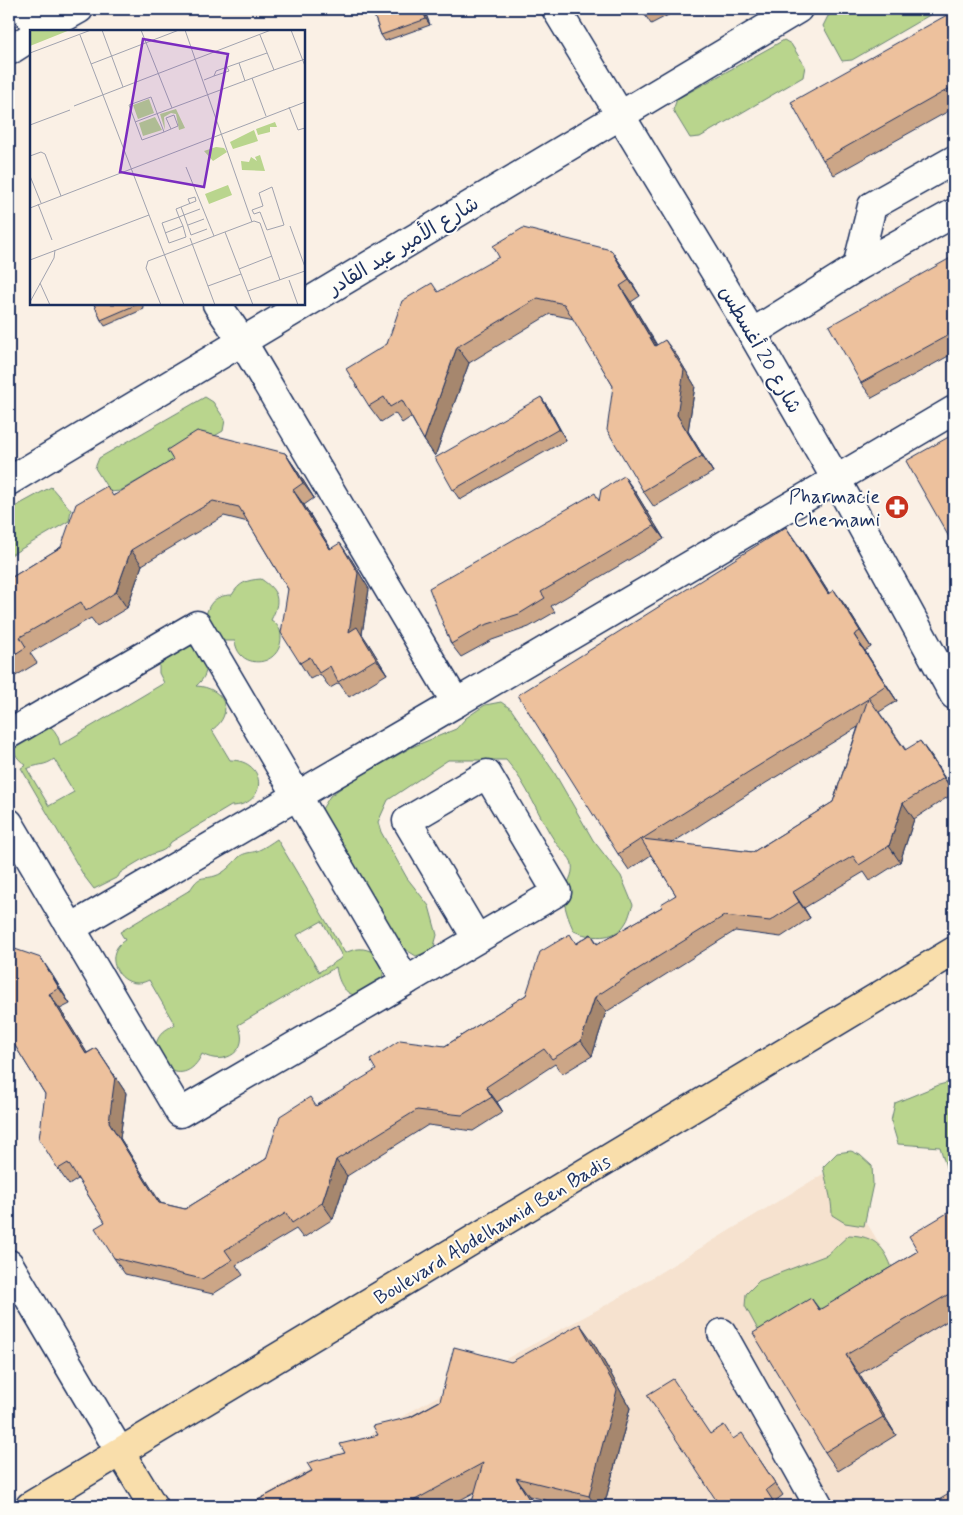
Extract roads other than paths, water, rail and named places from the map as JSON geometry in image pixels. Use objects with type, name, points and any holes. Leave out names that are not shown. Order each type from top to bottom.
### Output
[{"type":"main road","name":"Boulevard Abdelhamid Ben Badis","points":[[30,1506],[954,951]]},
{"type":"main road","points":[[120,1452],[153,1506]]},
{"type":"street","points":[[25,9],[39,30]]},
{"type":"street","points":[[42,30],[79,9]]},
{"type":"street","name":"شارع 20 أغسطس","points":[[556,9],[752,333],[836,479],[954,695]]},
{"type":"street","name":"شارع الأمير عبد القادر","points":[[305,304],[798,9]]},
{"type":"street","points":[[9,51],[30,38]]},
{"type":"street","points":[[857,266],[872,206],[954,160]]},
{"type":"street","points":[[752,333],[857,266],[954,213]]},
{"type":"street","points":[[218,305],[242,342],[456,703]]},
{"type":"street","name":"شارع الأمير عبد القادر","points":[[9,481],[304,305]]},
{"type":"street","points":[[71,928],[954,410]]},
{"type":"street","points":[[9,734],[197,625],[406,981]]},
{"type":"street","points":[[9,823],[180,1113],[406,981],[557,892],[487,774],[407,821],[477,939]]},
{"type":"street","points":[[9,1264],[120,1452]]},
{"type":"street","points":[[722,1333],[819,1506]]},
{"type":"place","name":"Pharmacie Chemami","points":[[897,507]]}]
